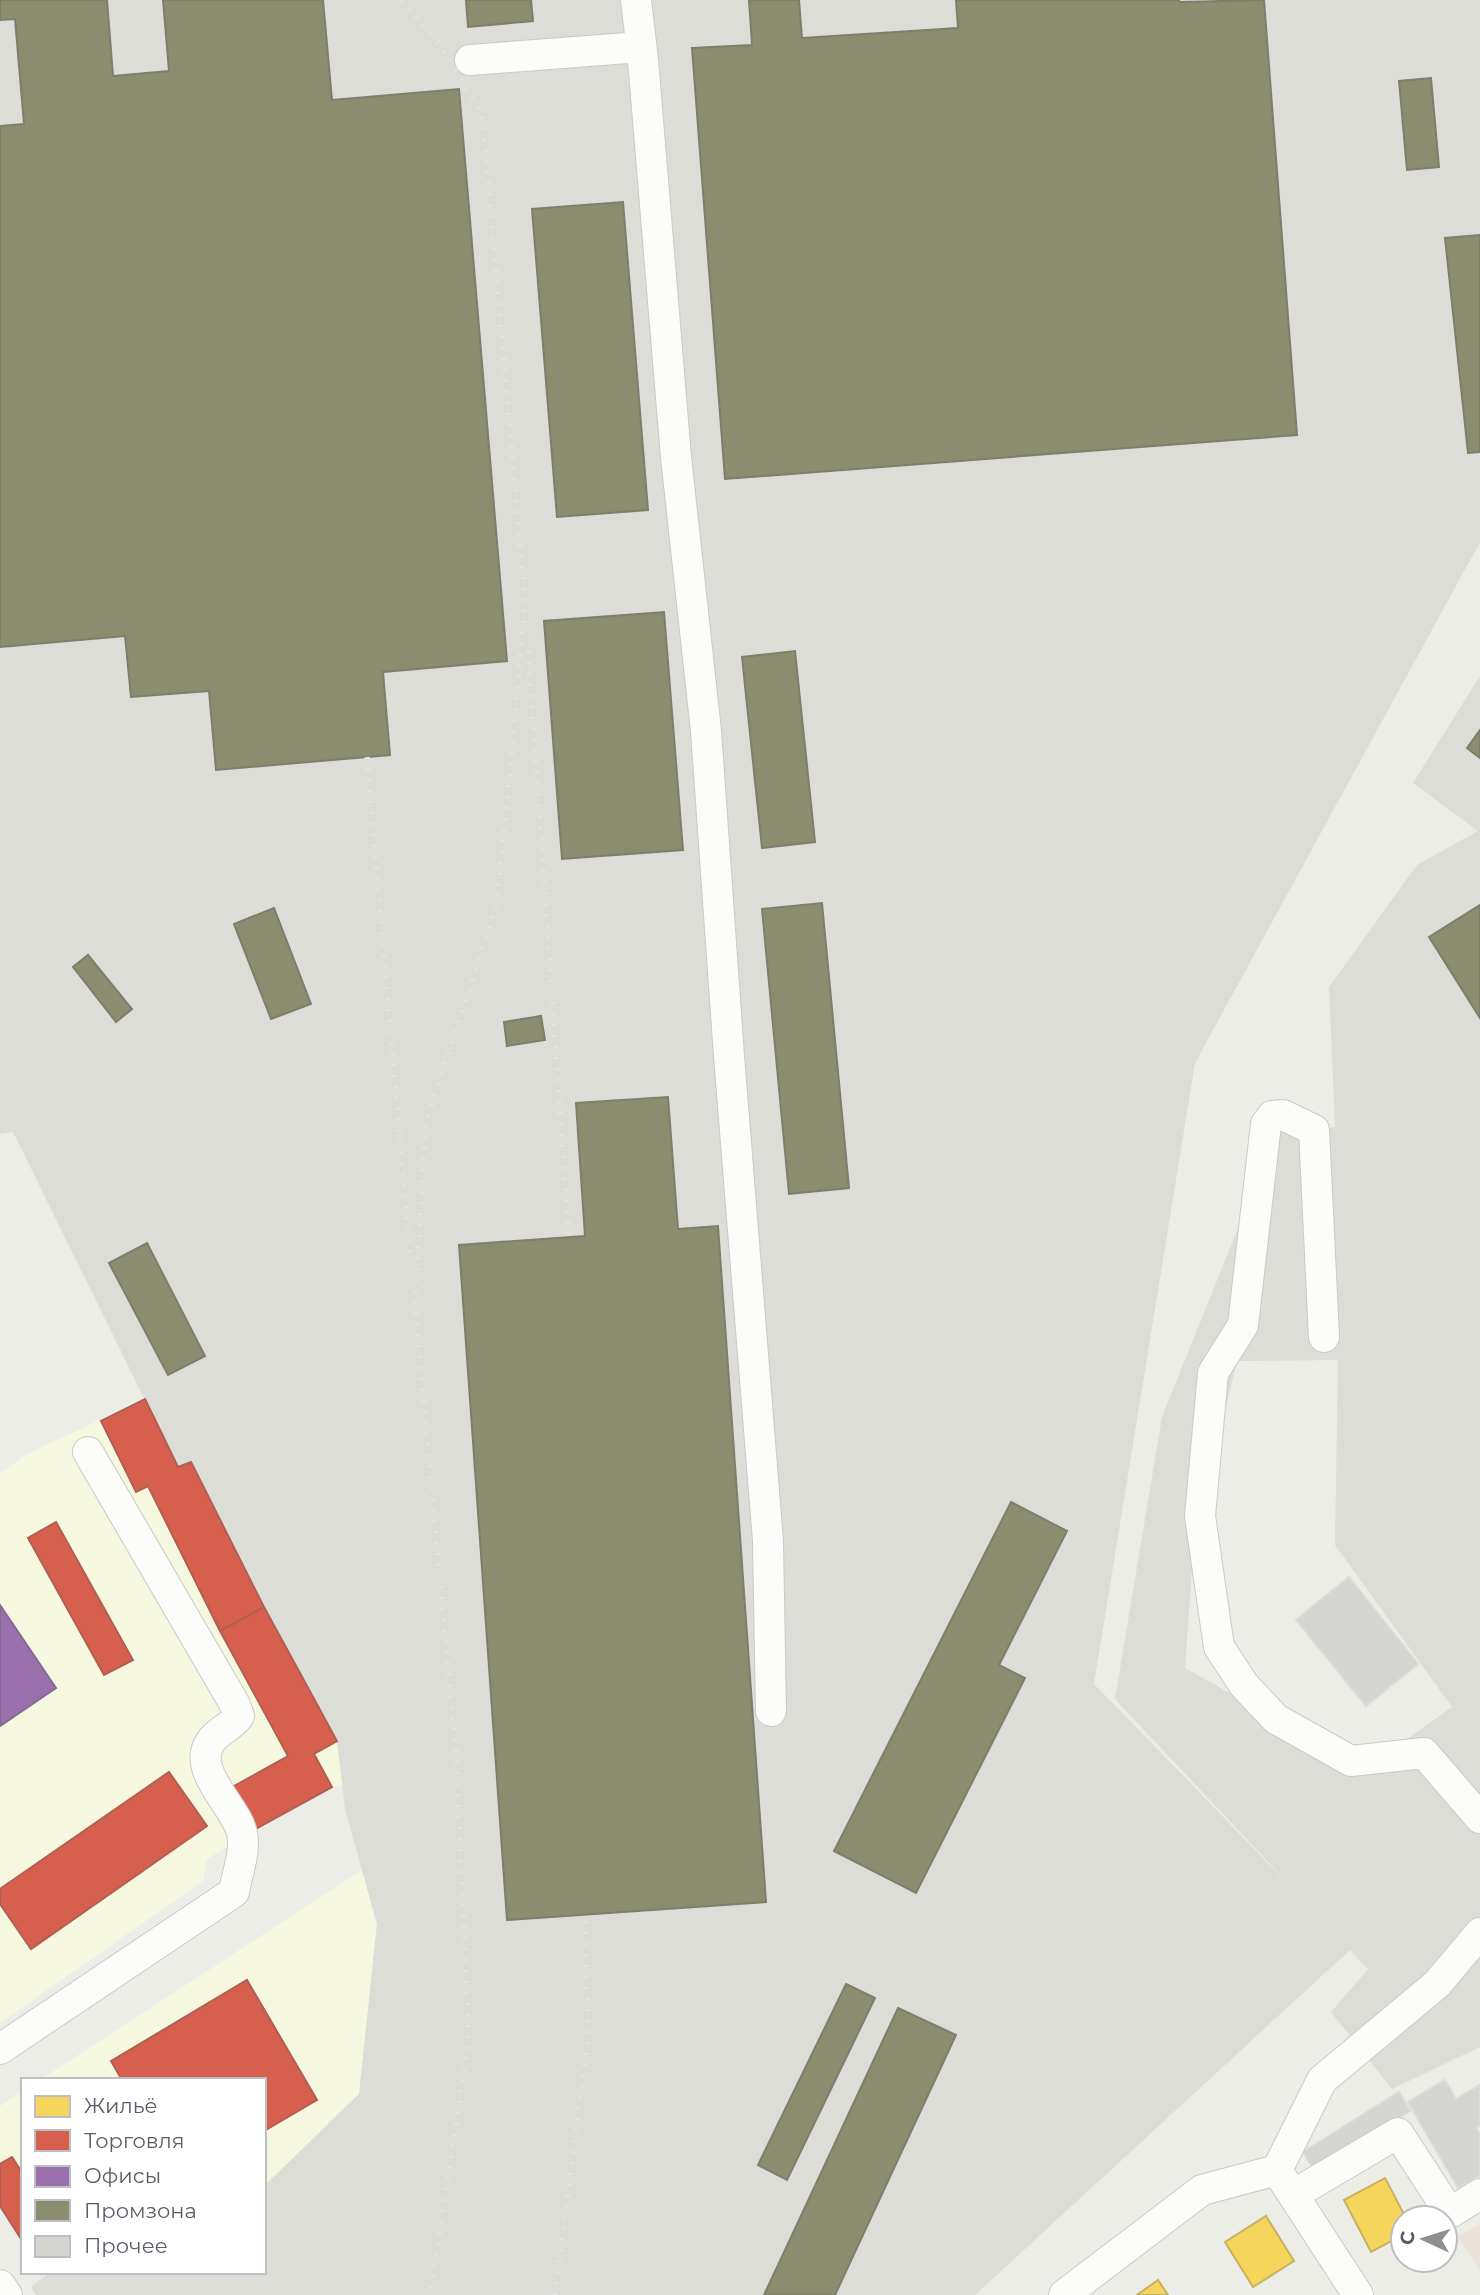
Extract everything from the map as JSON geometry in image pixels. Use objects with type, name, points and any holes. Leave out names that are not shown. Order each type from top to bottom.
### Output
[{"type":"street","points":[[636,0],[676,457],[706,731],[768,1541],[771,1711]]},
{"type":"street","points":[[470,60],[641,47]]},
{"type":"street","points":[[1324,1337],[1314,1130],[1283,1115],[1272,1116],[1266,1124],[1243,1325],[1213,1373],[1200,1516],[1219,1647],[1244,1685],[1276,1719],[1351,1761],[1424,1753],[1480,1818]]},
{"type":"street","points":[[0,2049],[234,1892],[244,1844],[241,1829],[208,1773],[204,1758],[211,1740],[233,1724],[239,1716],[234,1703],[88,1452]]},
{"type":"street","points":[[1064,2295],[1202,2190],[1277,2170],[1322,2080],[1437,1984],[1480,1933]]},
{"type":"street","points":[[1293,2195],[1398,2133],[1450,2213],[1480,2194]]},
{"type":"street","points":[[1277,2170],[1358,2295]]},
{"type":"street","points":[[0,2285],[7,2295]]},
{"type":"shaded area","points":[[0,0],[1480,0],[1480,542],[1195,1063],[1094,1684],[1302,1898],[1115,1699],[1162,1417],[1278,1129],[1314,1130],[1335,1127],[1329,987],[1417,865],[1478,831],[1413,783],[1480,676],[1480,2047],[1392,2089],[1331,2012],[1368,1969],[1350,1950],[975,2295],[36,2295],[31,2287],[47,2274],[266,2274],[266,2184],[359,2094],[377,1924],[345,1809],[337,1741],[264,1607],[191,1462],[178,1467],[13,1132],[0,1134]],"holes":[[[1338,1360],[1335,1545],[1452,1707],[1365,1769],[1185,1668],[1194,1541],[1237,1361]]]},
{"type":"shaded area","points":[[145,1399],[179,1467],[191,1462],[264,1607],[337,1741],[343,1785],[332,1787],[250,1832],[206,1860],[203,1881],[0,2023],[0,1474],[27,1454]]},
{"type":"shaded area","points":[[362,1870],[377,1924],[359,2094],[266,2184],[266,2078],[43,2078]]},
{"type":"shaded area","points":[[21,2092],[21,2239],[0,2206],[0,2106]]},
{"type":"shaded area","points":[[1480,2224],[1480,2271],[1459,2239]]},
{"type":"building: Жильё","points":[[1385,2178],[1399,2204],[1389,2204],[1389,2242],[1371,2252],[1344,2200]]},
{"type":"building: Жильё","points":[[1266,2216],[1294,2261],[1253,2287],[1225,2242]]},
{"type":"building: Жильё","points":[[1158,2280],[1168,2295],[1137,2295]]},
{"type":"building: Торговля","points":[[145,1399],[178,1467],[191,1462],[264,1607],[220,1631],[148,1486],[136,1492],[101,1421]]},
{"type":"building: Торговля","points":[[56,1522],[133,1660],[104,1675],[28,1538]]},
{"type":"building: Торговля","points":[[264,1607],[337,1741],[314,1754],[332,1787],[250,1832],[227,1790],[288,1756],[220,1631]]},
{"type":"building: Торговля","points":[[169,1772],[207,1826],[31,1949],[0,1904],[0,1889]]},
{"type":"building: Торговля","points":[[247,1980],[317,2100],[266,2130],[266,2078],[121,2078],[111,2061]]},
{"type":"building: Торговля","points":[[12,2157],[21,2171],[21,2239],[0,2206],[0,2164]]},
{"type":"building: Офисы","points":[[0,1605],[56,1688],[0,1726]]},
{"type":"building: Промзона","points":[[0,0],[107,0],[113,76],[169,71],[163,0],[323,0],[332,100],[459,89],[507,661],[383,672],[390,755],[216,770],[209,691],[131,697],[125,636],[0,647],[0,126],[24,124],[15,19],[0,20]]},
{"type":"building: Промзона","points":[[466,0],[531,0],[533,21],[468,27]]},
{"type":"building: Промзона","points":[[749,0],[799,0],[802,38],[958,28],[956,0],[1264,0],[1297,435],[725,479],[692,48],[752,45]]},
{"type":"building: Промзона","points":[[1431,78],[1439,167],[1407,170],[1399,81]]},
{"type":"building: Промзона","points":[[623,202],[648,510],[557,517],[532,209]]},
{"type":"building: Промзона","points":[[1480,235],[1480,452],[1468,453],[1445,238]]},
{"type":"building: Промзона","points":[[664,612],[683,850],[562,859],[544,621]]},
{"type":"building: Промзона","points":[[795,651],[815,842],[762,848],[742,657]]},
{"type":"building: Промзона","points":[[1480,730],[1480,758],[1467,748]]},
{"type":"building: Промзона","points":[[822,903],[849,1188],[789,1194],[762,909]]},
{"type":"building: Промзона","points":[[1480,905],[1480,1018],[1429,937]]},
{"type":"building: Промзона","points":[[274,908],[311,1004],[271,1019],[234,924]]},
{"type":"building: Промзона","points":[[88,955],[132,1009],[116,1022],[73,967]]},
{"type":"building: Промзона","points":[[541,1016],[545,1040],[507,1046],[504,1022]]},
{"type":"building: Промзона","points":[[668,1097],[678,1229],[718,1226],[766,1902],[507,1920],[459,1245],[585,1236],[576,1103]]},
{"type":"building: Промзона","points":[[147,1243],[205,1356],[168,1375],[109,1263]]},
{"type":"building: Промзона","points":[[1011,1502],[1067,1531],[999,1665],[1025,1678],[916,1893],[834,1851]]},
{"type":"building: Промзона","points":[[846,1984],[875,1998],[787,2180],[758,2165]]},
{"type":"building: Промзона","points":[[898,2008],[956,2035],[835,2295],[764,2295]]},
{"type":"building: Прочее","points":[[1349,1577],[1418,1664],[1366,1706],[1296,1620]]},
{"type":"building: Прочее","points":[[1445,2080],[1456,2099],[1480,2085],[1480,2126],[1476,2128],[1480,2134],[1480,2175],[1458,2188],[1408,2102]]},
{"type":"building: Прочее","points":[[1399,2092],[1410,2111],[1314,2170],[1303,2152]]},
{"type":"railway","points":[[401,0],[442,48],[482,115],[525,600],[496,908],[426,1122],[415,1303],[456,1755],[469,2038],[430,2295]]},
{"type":"railway","points":[[528,651],[569,1238]]},
{"type":"railway","points":[[367,757],[410,1254]]},
{"type":"railway","points":[[555,2295],[588,2037],[585,1914]]}]
